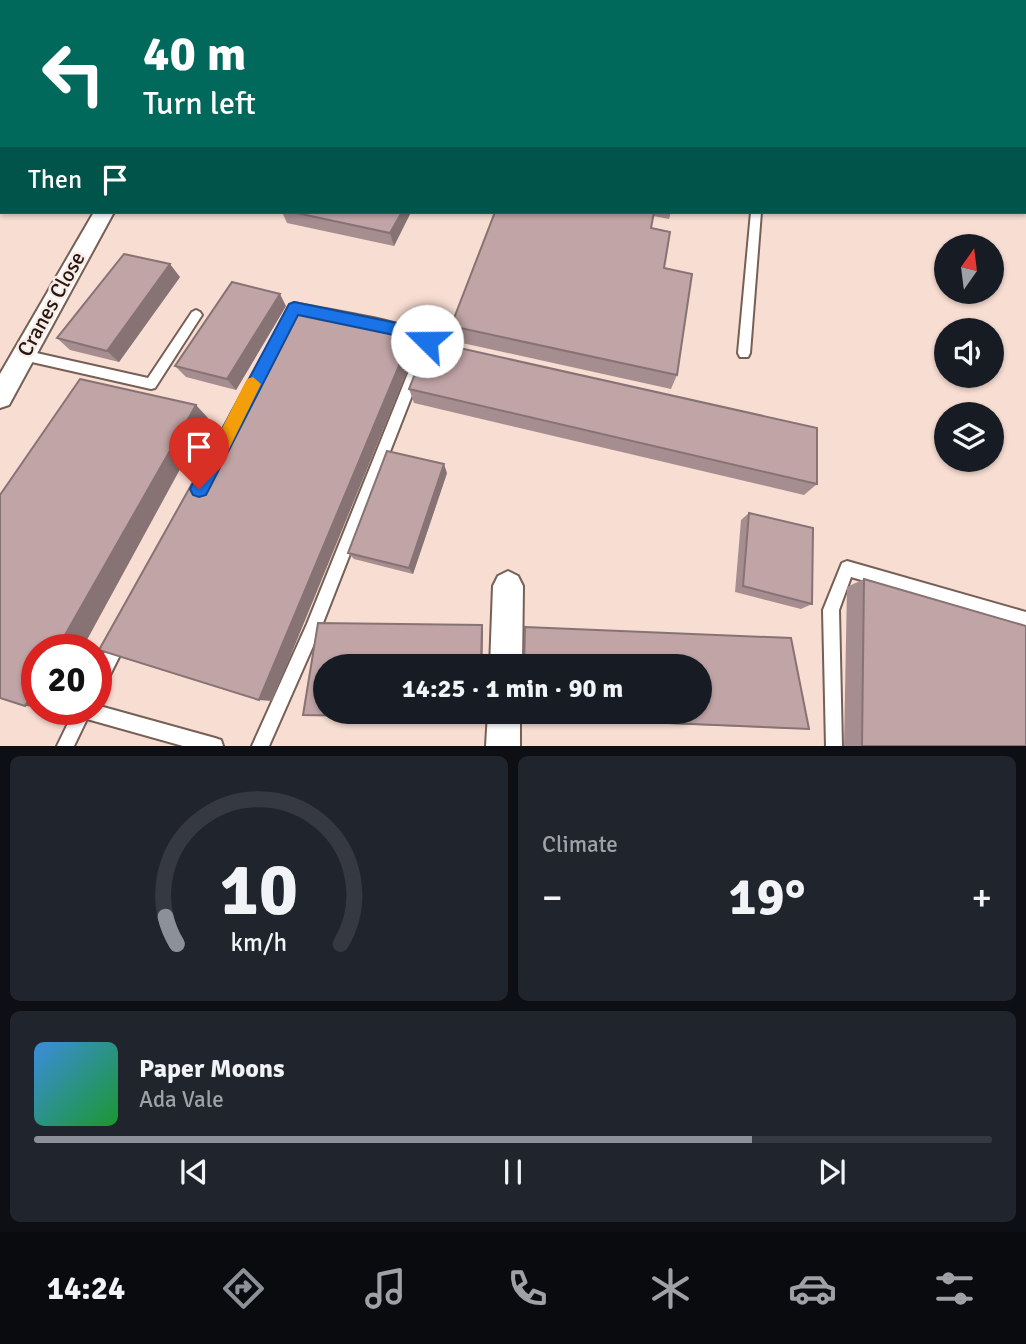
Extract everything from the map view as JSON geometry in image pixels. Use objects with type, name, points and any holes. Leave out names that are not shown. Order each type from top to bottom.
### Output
[{"type":"street","name":"Cranes Close","points":[[0,397],[103,214]]},
{"type":"street","points":[[506,654],[508,586]]},
{"type":"street","points":[[503,746],[504,724]]},
{"type":"lane","points":[[744,353],[755,214]]},
{"type":"lane","points":[[260,746],[313,628],[428,337],[294,308],[276,342]]},
{"type":"lane","points":[[23,355],[151,384],[196,315]]},
{"type":"lane","points":[[834,746],[831,610],[847,568],[1026,620]]},
{"type":"lane","points":[[112,654],[128,624]]},
{"type":"lane","points":[[112,718],[215,746]]},
{"type":"lane","points":[[65,746],[76,725]]},
{"type":"building","points":[[301,214],[401,214],[390,233]]},
{"type":"building","points":[[494,214],[654,214],[651,228],[670,232],[664,268],[692,274],[677,375],[451,326]]},
{"type":"building","points":[[124,254],[170,264],[107,351],[57,338]]},
{"type":"building","points":[[232,282],[280,294],[227,379],[175,366]]},
{"type":"building","points":[[289,310],[411,337],[259,700],[112,654],[112,634],[108,634]]},
{"type":"building","points":[[428,341],[817,428],[817,484],[409,389]]},
{"type":"building","points":[[80,379],[196,405],[66,634],[21,634],[21,705],[0,698],[0,495]]},
{"type":"building","points":[[387,451],[444,464],[409,568],[348,553]]},
{"type":"building","points":[[749,513],[813,528],[812,604],[743,586]]},
{"type":"building","points":[[864,579],[1026,626],[1026,746],[862,746]]},
{"type":"building","points":[[318,623],[482,625],[481,654],[313,654],[313,715],[303,715]]},
{"type":"building","points":[[525,627],[791,638],[809,729],[690,724],[712,724],[712,654],[524,654]]},
{"type":"slow traffic","points":[[222,445],[253,384]]},
{"type":"route","points":[[199,489],[294,308],[413,332],[428,337],[427,341]]}]
